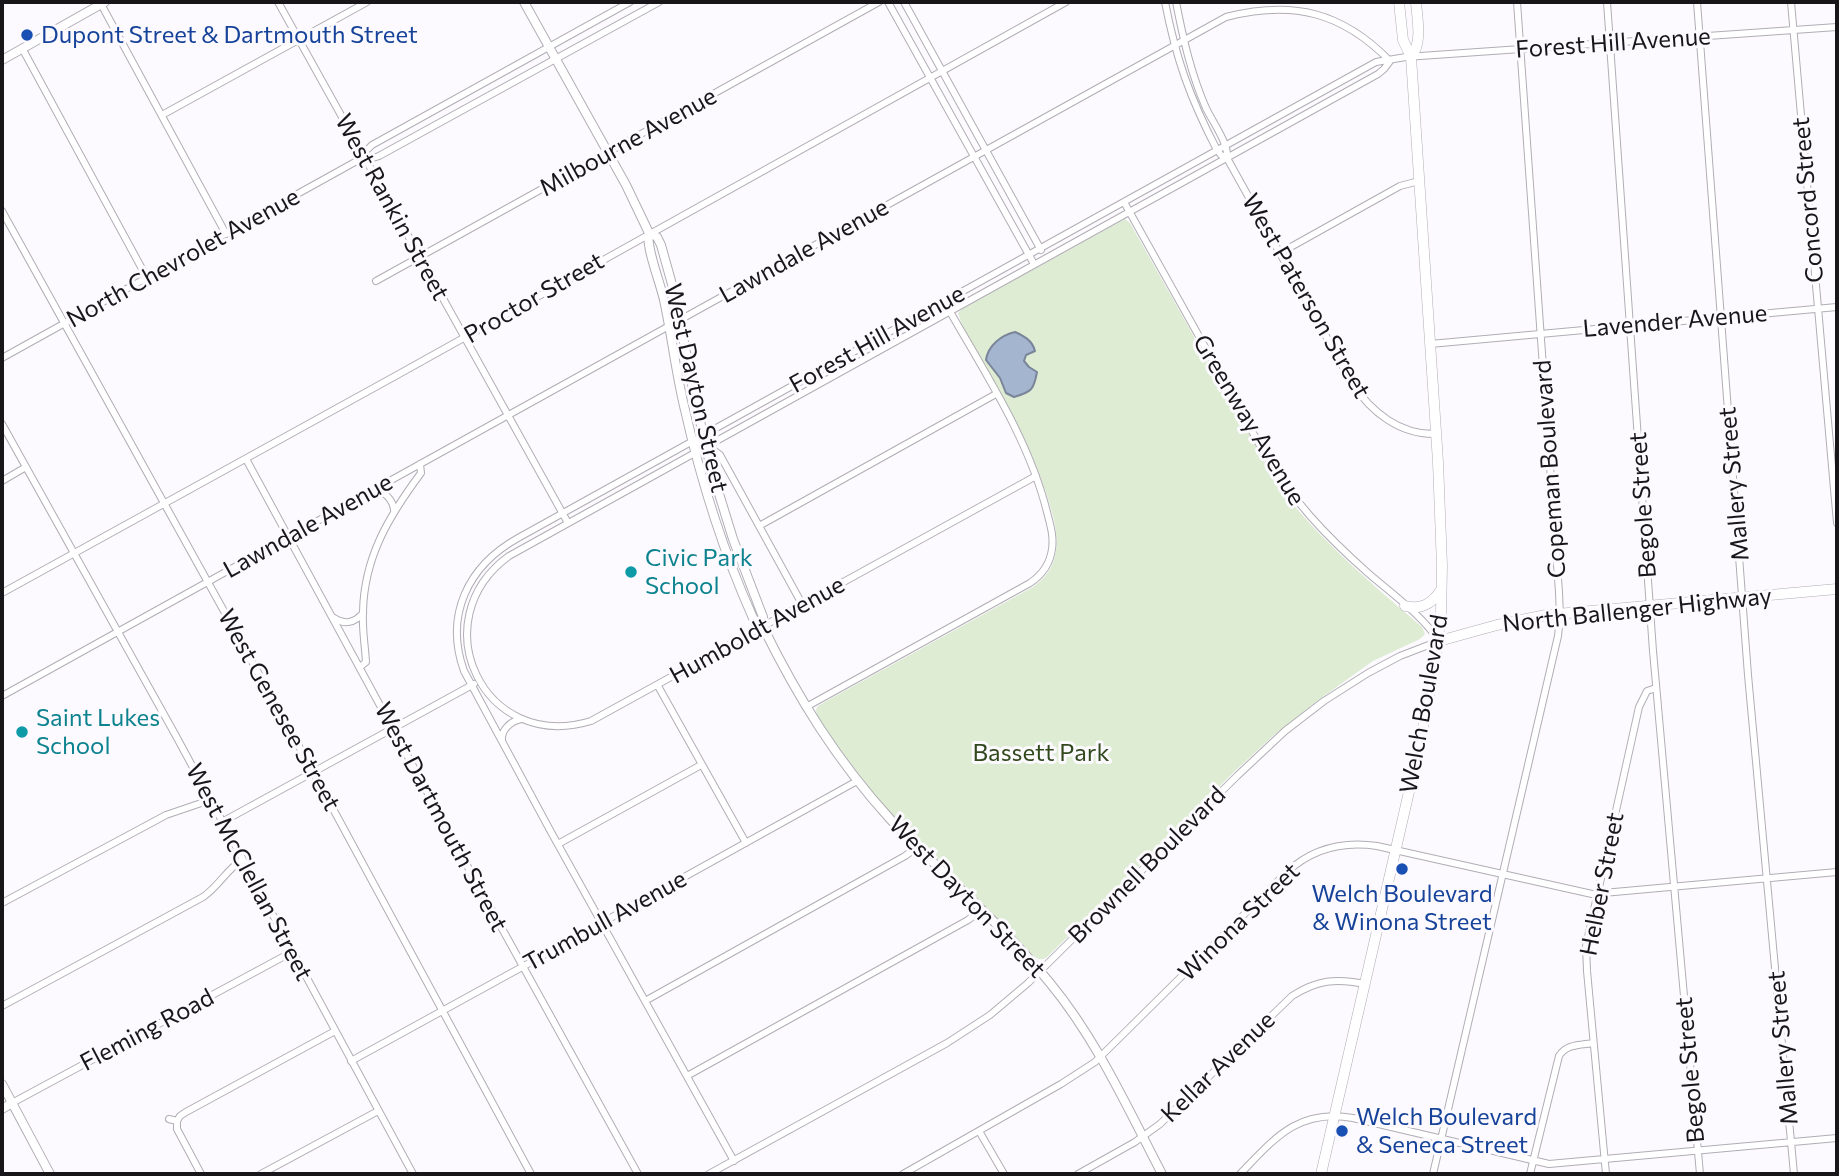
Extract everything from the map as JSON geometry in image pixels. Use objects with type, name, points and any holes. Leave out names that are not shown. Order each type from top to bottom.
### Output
[{"type":"main road","name":"Welch Boulevard","points":[[1321,1174],[1420,744],[1438,641],[1442,586],[1436,434],[1411,57],[1403,40],[1399,2]]},
{"type":"main road","name":"Welch Boulevard","points":[[1411,57],[1418,43],[1416,2]]},
{"type":"main road","points":[[1405,606],[1424,606],[1436,597],[1442,586]]},
{"type":"main road","name":"North Ballenger Highway","points":[[1438,641],[1509,622],[1560,614],[1837,589]]},
{"type":"street","name":"West Rankin Street","points":[[278,2],[568,523]]},
{"type":"street","points":[[162,116],[368,2]]},
{"type":"street","name":"West Dayton Street","points":[[524,2],[649,233],[648,245],[661,287],[692,441],[725,547],[753,618],[763,627]]},
{"type":"street","name":"North Chevrolet Avenue","points":[[364,157],[372,145],[630,2]]},
{"type":"street","name":"North Chevrolet Avenue","points":[[2,358],[364,157],[377,157],[659,2]]},
{"type":"street","name":"Milbourne Avenue","points":[[376,281],[879,2]]},
{"type":"street","points":[[888,2],[1034,264]]},
{"type":"street","points":[[904,2],[1046,258]]},
{"type":"street","name":"Proctor Street","points":[[2,593],[1066,2]]},
{"type":"street","name":"West Paterson Street","points":[[1165,2],[1174,45],[1192,101],[1217,150],[1227,158],[1352,383],[1380,415],[1404,429],[1420,434],[1436,434]]},
{"type":"street","name":"West Paterson Street","points":[[1176,2],[1183,40],[1202,97],[1228,152],[1227,158]]},
{"type":"street","name":"Copeman Boulevard","points":[[1433,1174],[1558,636],[1560,614],[1517,2]]},
{"type":"street","name":"Begole Street","points":[[1607,2],[1656,688],[1700,1174]]},
{"type":"street","name":"Mallery Street","points":[[1697,2],[1748,675],[1794,1174]]},
{"type":"street","name":"Concord Street","points":[[1791,2],[1837,523]]},
{"type":"street","points":[[2,60],[103,3],[226,234]]},
{"type":"street","name":"Lawndale Avenue","points":[[2,696],[1220,19],[1263,7],[1288,6],[1313,10],[1360,33],[1390,61]]},
{"type":"street","name":"Forest Hill Avenue","points":[[734,1161],[471,685],[461,660],[457,635],[459,611],[478,570],[495,552],[1372,64],[1411,57],[1837,27]]},
{"type":"street","points":[[22,48],[147,278]]},
{"type":"street","name":"Forest Hill Avenue","points":[[479,681],[470,655],[467,632],[472,605],[481,584],[494,568],[509,556],[1378,74],[1390,61]]},
{"type":"street","points":[[479,86],[485,98]]},
{"type":"street","points":[[1280,253],[1399,186],[1419,181]]},
{"type":"street","name":"Greenway Avenue","points":[[1124,202],[1281,480],[1327,536],[1429,628],[1438,641]]},
{"type":"street","name":"West Genesee Street","points":[[2,211],[314,773],[531,1174]]},
{"type":"street","name":"West Dayton Street","points":[[649,233],[655,235],[661,245],[671,276],[716,488],[764,617],[763,627],[780,663],[806,708],[890,819],[1040,971],[1072,1011],[1100,1057],[1162,1174]]},
{"type":"street","points":[[806,708],[1024,587],[1038,578],[1047,566],[1052,551],[1052,534],[1036,476],[1024,446],[944,301]]},
{"type":"street","name":"Lavender Avenue","points":[[1430,344],[1837,307]]},
{"type":"street","points":[[824,368],[830,378]]},
{"type":"street","points":[[759,526],[996,394]]},
{"type":"street","points":[[747,411],[753,421]]},
{"type":"street","name":"West McClellan Street","points":[[2,424],[243,860],[412,1174]]},
{"type":"street","points":[[692,441],[720,455],[802,604]]},
{"type":"street","name":"West Dartmouth Street","points":[[246,459],[638,1174]]},
{"type":"street","points":[[360,667],[366,660],[363,613],[373,556],[394,510],[421,473],[420,464]]},
{"type":"street","points":[[2,481],[26,467]]},
{"type":"street","name":"Humboldt Avenue","points":[[479,681],[497,704],[530,722],[556,727],[584,723],[601,717],[1036,476]]},
{"type":"street","points":[[606,489],[611,499]]},
{"type":"street","points":[[373,490],[381,491],[387,496],[394,510]]},
{"type":"street","points":[[725,547],[735,544]]},
{"type":"street","points":[[333,618],[347,622],[357,619],[363,613]]},
{"type":"street","name":"Brownell Boulevard","points":[[709,1174],[964,1032],[1006,1002],[1285,731],[1368,673],[1399,656],[1438,641]]},
{"type":"street","points":[[222,822],[479,681]]},
{"type":"street","points":[[658,686],[746,843]]},
{"type":"street","name":"Helber Street","points":[[1606,1174],[1586,951],[1639,707],[1647,691],[1656,688]]},
{"type":"street","points":[[503,742],[502,735],[507,727],[522,719]]},
{"type":"street","points":[[558,844],[701,765]]},
{"type":"street","name":"Trumbull Avenue","points":[[351,1061],[858,780]]},
{"type":"street","points":[[2,903],[166,815],[210,800]]},
{"type":"street","name":"Winona Street","points":[[903,1174],[1061,1084],[1100,1057],[1298,862],[1322,849],[1344,844],[1361,844],[1588,894],[1837,872]]},
{"type":"street","points":[[645,1001],[917,847]]},
{"type":"street","points":[[2,1006],[203,897],[218,886],[233,866],[243,860]]},
{"type":"street","points":[[688,1076],[968,920],[981,910]]},
{"type":"street","name":"Fleming Road","points":[[2,1109],[292,952]]},
{"type":"street","name":"Kellar Avenue","points":[[1077,1174],[1160,1124],[1292,996],[1329,981],[1346,980],[1365,984]]},
{"type":"street","points":[[201,1174],[173,1120],[335,1031]]},
{"type":"street","points":[[1530,1174],[1559,1056],[1570,1046],[1593,1043]]},
{"type":"street","points":[[2,1084],[50,1174]]},
{"type":"street","points":[[261,1174],[378,1111]]},
{"type":"street","points":[[1240,1174],[1287,1129],[1313,1118],[1335,1116],[1553,1164],[1837,1138]]},
{"type":"street","points":[[979,1131],[1004,1174]]},
{"type":"green space","name":"Bassett Park","points":[[1125,219],[1130,223],[1277,484],[1327,542],[1422,627],[1425,634],[1420,639],[1373,661],[1274,735],[1047,957],[1040,959],[1033,956],[903,827],[825,731],[816,710],[830,699],[1033,587],[1051,567],[1057,543],[1056,530],[1040,476],[1016,423],[970,341],[958,313]]},
{"type":"water","points":[[1015,332],[1032,344],[1035,351],[1026,355],[1024,361],[1037,372],[1031,389],[1014,397],[1006,393],[1000,378],[986,360],[996,342]]},
{"type":"place","name":"Dupont Street & Dartmouth Street","points":[[27,35]]},
{"type":"place","name":"Civic Park School","points":[[631,572]]},
{"type":"place","name":"Saint Lukes School","points":[[22,732]]},
{"type":"place","name":"Welch Boulevard & Winona Street","points":[[1402,869]]},
{"type":"place","name":"Welch Boulevard & Seneca Street","points":[[1342,1131]]}]
